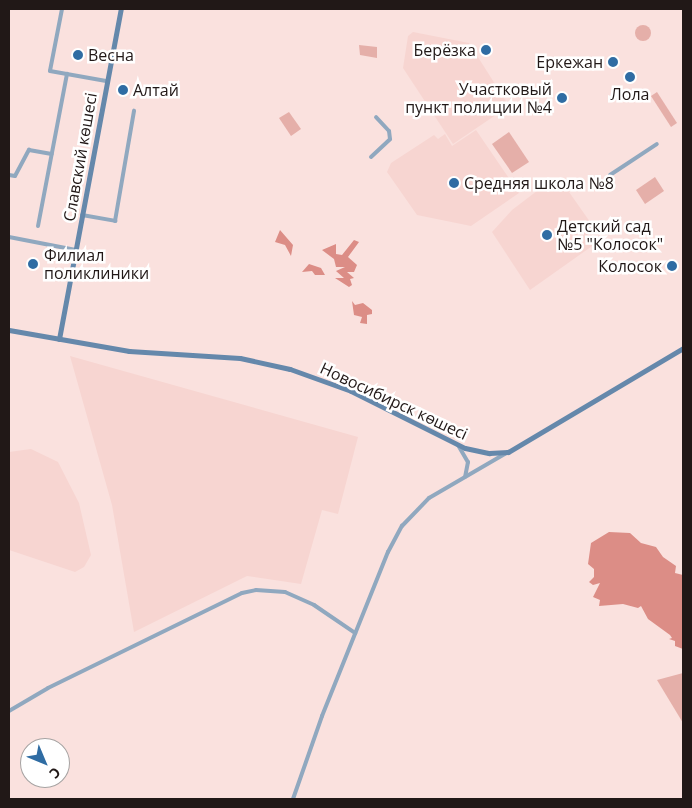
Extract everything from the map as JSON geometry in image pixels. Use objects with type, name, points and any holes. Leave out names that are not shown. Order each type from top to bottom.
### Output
[{"type":"main road","name":"Славский көшесі","points":[[59,339],[120,9]]},
{"type":"main road","name":"Новосибирск көшесі","points":[[9,330],[129,351],[240,358],[290,369],[351,391],[458,445],[480,452],[508,452]]},
{"type":"main road","points":[[508,452],[683,348]]},
{"type":"street","points":[[62,9],[50,71],[106,81]]},
{"type":"street","points":[[38,226],[67,74]]},
{"type":"street","points":[[82,215],[115,221],[134,111]]},
{"type":"street","points":[[372,157],[390,138],[389,131],[376,117]]},
{"type":"street","points":[[610,175],[657,144]]},
{"type":"street","points":[[9,175],[15,176],[30,150],[52,154]]},
{"type":"street","points":[[9,237],[76,250]]},
{"type":"street","points":[[458,445],[468,462],[464,478]]},
{"type":"street","points":[[293,799],[356,633],[402,526],[429,498],[508,452]]},
{"type":"street","points":[[9,711],[73,675],[242,593],[256,590],[285,592],[314,605],[356,633]]},
{"type":"shaded area","points":[[643,25],[649,27],[651,33],[649,39],[643,41],[637,39],[635,33],[637,27]]},
{"type":"shaded area","points":[[413,32],[469,43],[509,106],[453,144],[403,68],[408,36]]},
{"type":"shaded area","points":[[359,45],[377,47],[377,58],[360,55]]},
{"type":"shaded area","points":[[657,92],[677,123],[671,127],[651,96]]},
{"type":"shaded area","points":[[289,112],[301,129],[291,136],[279,118]]},
{"type":"shaded area","name":"Средняя школа №8","points":[[476,130],[519,193],[471,226],[417,215],[387,172],[391,163],[434,135],[438,139],[445,134],[452,146]]},
{"type":"shaded area","points":[[509,132],[529,162],[512,173],[492,144]]},
{"type":"shaded area","points":[[655,177],[664,191],[645,204],[636,190]]},
{"type":"shaded area","name":"Детский сад №5 \"Колосок\"","points":[[550,181],[562,182],[602,239],[530,290],[492,232],[512,210]]},
{"type":"shaded area","points":[[280,230],[293,245],[291,256],[285,245],[275,242]]},
{"type":"shaded area","points":[[354,240],[359,242],[348,257],[357,265],[354,272],[347,272],[354,278],[350,279],[352,285],[349,287],[335,278],[344,278],[336,271],[345,267],[336,267],[334,259],[322,250],[336,244],[336,254],[342,255]]},
{"type":"shaded area","points":[[309,264],[321,268],[325,275],[315,275],[312,271],[302,272]]},
{"type":"shaded area","points":[[352,301],[355,305],[363,303],[372,310],[372,314],[367,315],[367,324],[360,323],[362,317],[354,315]]},
{"type":"shaded area","points":[[70,356],[358,437],[338,514],[322,510],[301,584],[247,576],[134,632],[112,505]]},
{"type":"shaded area","points":[[31,449],[58,462],[79,503],[91,555],[84,567],[75,572],[9,550],[9,452]]},
{"type":"shaded area","points":[[609,532],[630,533],[641,543],[656,547],[663,557],[676,566],[675,573],[683,575],[683,649],[675,646],[675,641],[669,639],[672,638],[670,635],[648,619],[641,606],[638,608],[623,604],[599,606],[600,600],[593,597],[600,583],[593,585],[589,582],[594,577],[594,569],[588,564],[591,543]]},
{"type":"shaded area","points":[[683,673],[683,723],[657,680]]},
{"type":"place","name":"Берёзка","points":[[486,50]]},
{"type":"place","name":"Весна","points":[[78,55]]},
{"type":"place","name":"Еркежан","points":[[613,62]]},
{"type":"place","name":"Лола","points":[[630,77]]},
{"type":"place","name":"Алтай","points":[[123,90]]},
{"type":"place","name":"Участковый пункт полиции №4","points":[[562,98]]},
{"type":"place","name":"Средняя школа №8","points":[[454,183]]},
{"type":"place","name":"Детский сад №5 \"Колосок\"","points":[[547,235]]},
{"type":"place","name":"Филиал поликлиники","points":[[33,264]]},
{"type":"place","name":"Колосок","points":[[672,266]]}]
